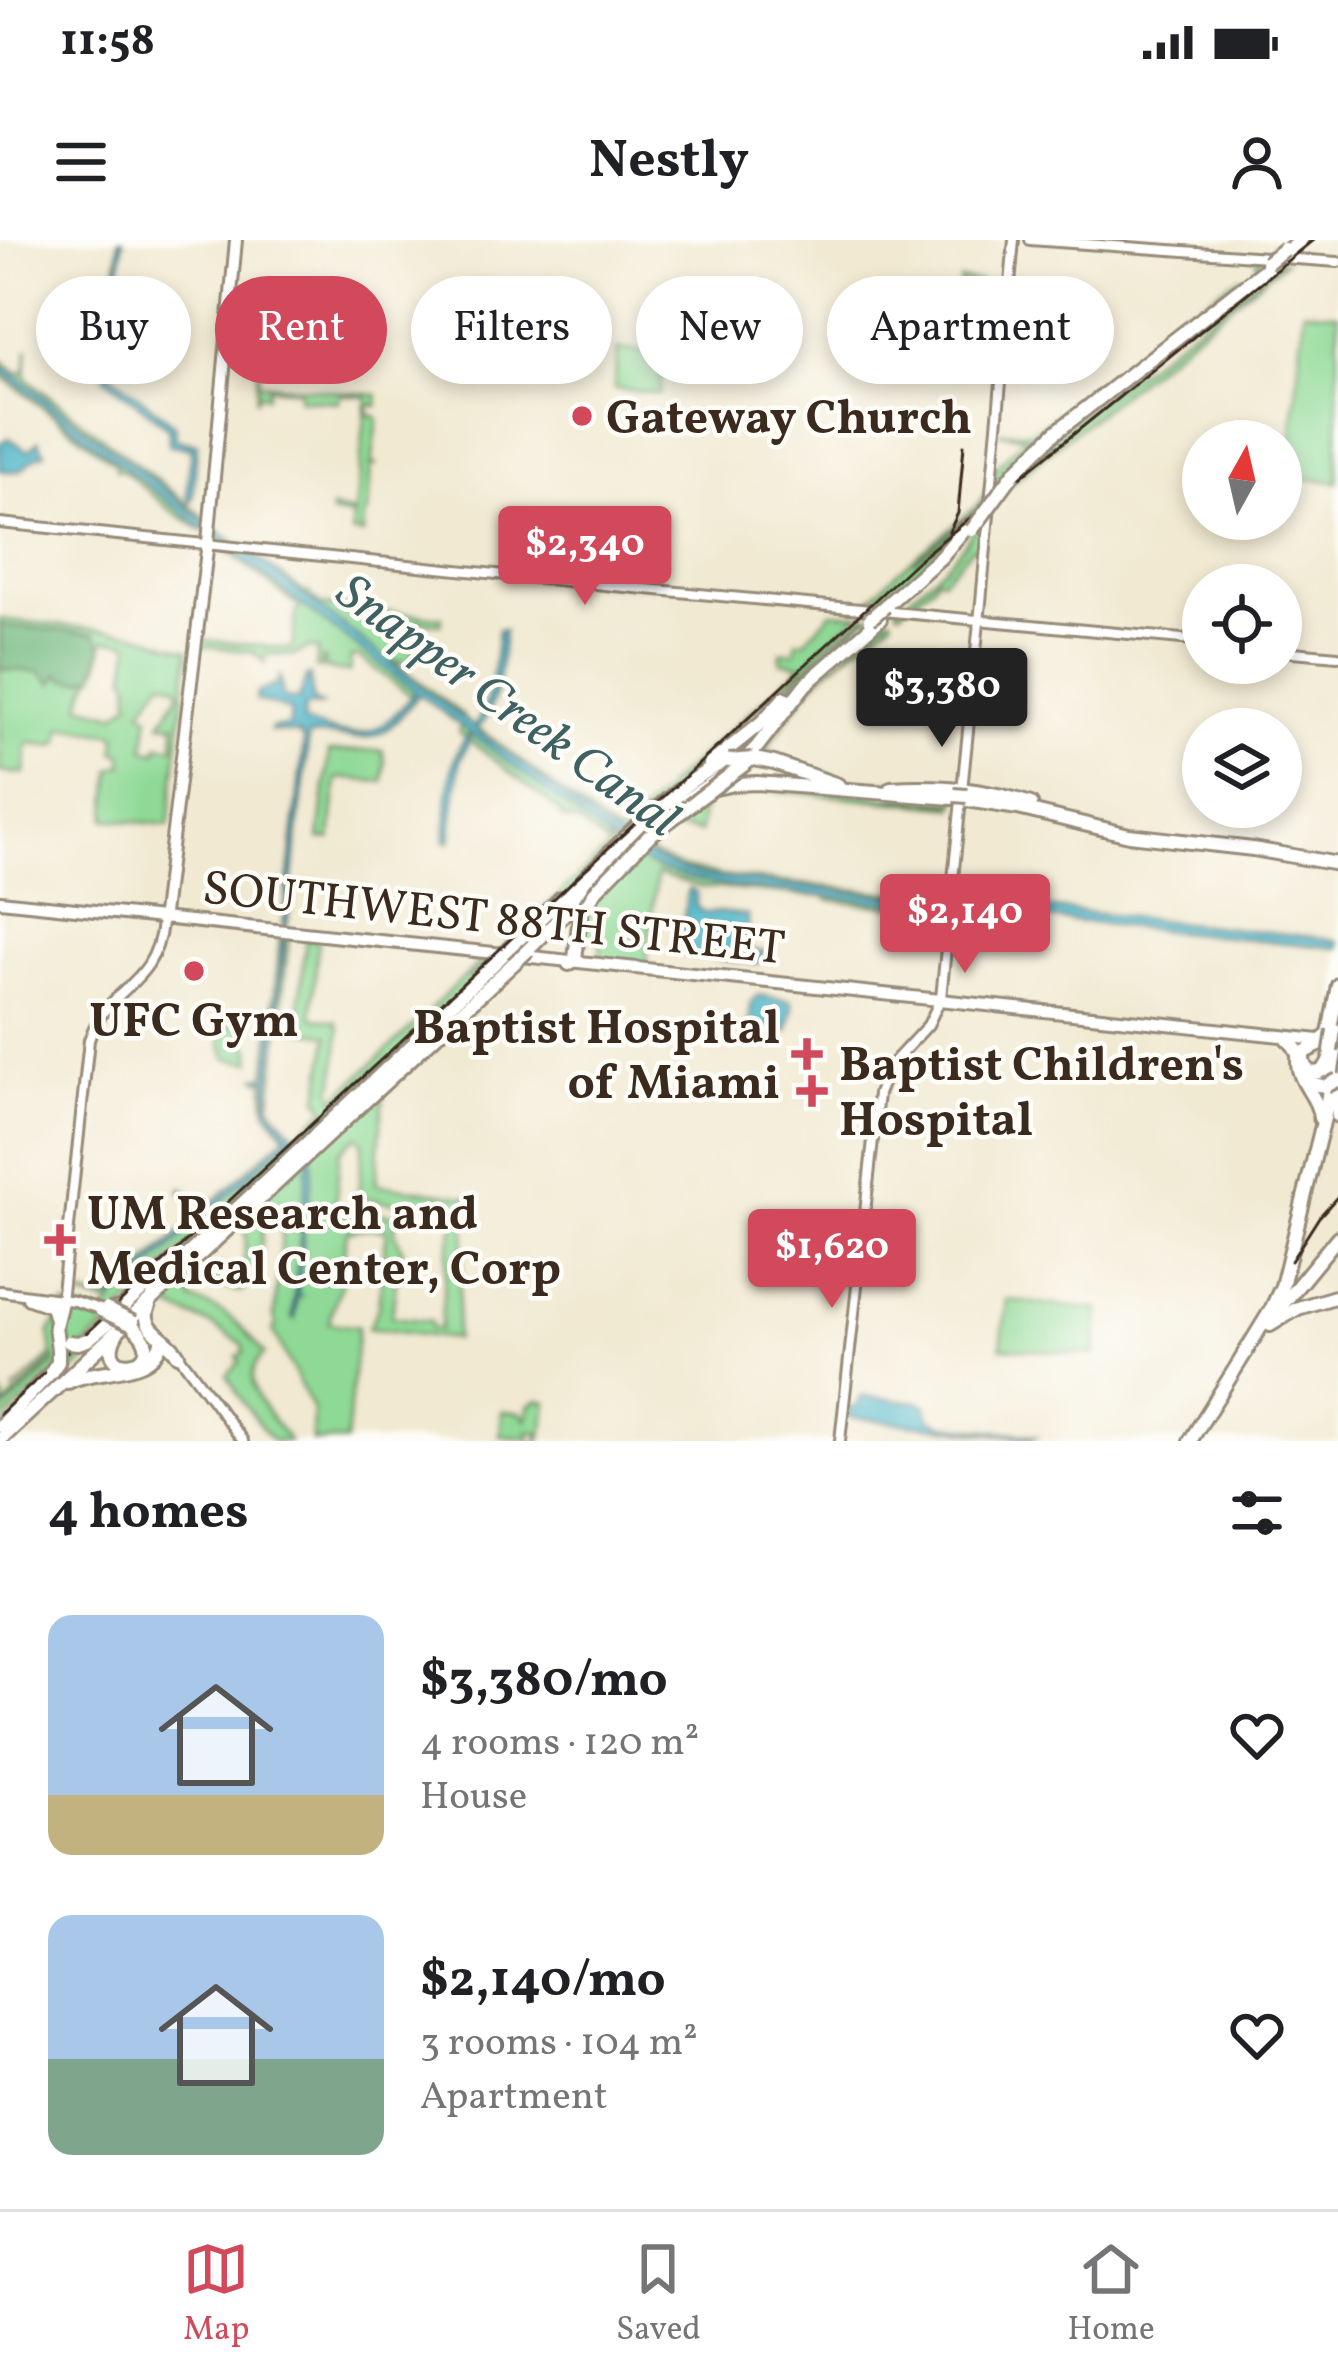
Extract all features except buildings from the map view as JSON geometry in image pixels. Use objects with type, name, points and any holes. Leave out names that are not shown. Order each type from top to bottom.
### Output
[{"type":"highway","points":[[572,962],[583,906],[626,849],[678,805],[748,757],[792,699],[946,561],[978,526],[1011,472],[1050,428],[1292,245]]},
{"type":"highway","points":[[511,957],[793,688],[890,614]]},
{"type":"highway","points":[[579,925],[596,889],[656,830],[752,760],[806,688],[837,656]]},
{"type":"highway","points":[[2,1432],[681,797],[743,757],[793,688]]},
{"type":"highway","points":[[695,778],[729,761],[752,760],[867,791]]},
{"type":"highway","points":[[678,805],[704,791],[734,784],[961,796],[1125,831],[1264,847],[1338,862]]},
{"type":"highway","points":[[63,1346],[87,1340],[140,1300],[440,1030],[585,878],[683,806],[734,784]]},
{"type":"highway","points":[[542,928],[585,878]]},
{"type":"highway","points":[[1193,1441],[1277,1297],[1329,1094],[1338,985]]},
{"type":"highway","points":[[1338,994],[1333,1040],[1338,1116]]},
{"type":"highway","points":[[1288,1040],[1297,1048],[1301,1079],[1320,1112],[1312,1164]]},
{"type":"highway","points":[[1298,1059],[1308,1082],[1332,1083]]},
{"type":"highway","points":[[1244,1354],[1333,1245]]},
{"type":"highway","points":[[1193,1441],[1333,1245]]},
{"type":"highway","points":[[1277,1324],[1300,1307],[1338,1296]]},
{"type":"highway","points":[[35,1297],[56,1312],[63,1346]]},
{"type":"highway","points":[[2,1432],[58,1360],[63,1346],[58,1328],[63,1298]]},
{"type":"highway","points":[[56,1320],[63,1298]]},
{"type":"highway","points":[[105,1310],[140,1300]]},
{"type":"highway","points":[[2,1432],[131,1325],[140,1300]]},
{"type":"highway","points":[[140,1300],[146,1322],[170,1343],[176,1356]]},
{"type":"highway","points":[[2,1432],[71,1379],[134,1367],[158,1343],[163,1352],[176,1356]]},
{"type":"main road","points":[[63,1298],[89,1040],[98,1020],[151,959],[161,920],[207,532],[235,240]]},
{"type":"main road","points":[[840,1441],[878,1093],[889,1067],[929,1024],[939,1000],[984,549],[978,526],[990,477],[1012,240]]},
{"type":"main road","points":[[1030,240],[1338,260]]},
{"type":"main road","points":[[0,525],[163,541],[207,532],[238,549],[265,552],[1182,640]]},
{"type":"main road","points":[[1302,652],[1338,655]]},
{"type":"main road","name":"SOUTHWEST 88TH STREET","points":[[0,903],[1333,1040]]},
{"type":"main road","name":"SOUTHWEST 88TH STREET","points":[[1182,1026],[1288,1040],[1333,1040]]},
{"type":"main road","points":[[0,1293],[88,1301],[158,1343]]},
{"type":"main road","points":[[63,1298],[105,1310]]},
{"type":"main road","points":[[131,1325],[158,1343]]},
{"type":"main road","points":[[176,1356],[241,1441]]},
{"type":"green space","points":[[1256,258],[1285,261],[991,499],[994,469],[1026,437],[998,432],[1032,432],[1103,384],[1041,432],[995,479],[1002,485],[1055,434],[1279,263],[1265,260],[1258,268]]},
{"type":"green space","points":[[1245,278],[1114,375],[1222,288]]},
{"type":"green space","points":[[1304,310],[1338,313],[1338,482],[1302,478],[1302,420],[1293,420]]},
{"type":"green space","points":[[28,348],[29,380],[205,522],[0,363],[0,359],[20,374],[26,368]]},
{"type":"green space","points":[[618,349],[636,351],[636,384],[661,384],[660,394],[614,389]]},
{"type":"green space","points":[[0,370],[204,532],[116,469],[116,464],[0,375]]},
{"type":"green space","points":[[257,384],[378,395],[377,406],[369,405],[368,415],[378,420],[372,464],[377,465],[371,466],[363,534],[352,533],[353,516],[331,514],[331,509],[355,513],[367,397],[340,394],[339,402],[299,399],[299,389],[269,387],[267,396],[257,394],[256,401]]},
{"type":"green space","points":[[986,494],[985,503],[914,562],[965,522],[880,609],[868,608],[872,602],[862,607],[976,507]]},
{"type":"green space","points":[[984,508],[980,549],[972,548],[943,579],[936,578],[897,610],[954,556],[975,521],[967,520]]},
{"type":"green space","points":[[228,552],[237,552],[415,691],[411,696],[359,657],[351,657],[349,672],[325,669],[325,659],[321,669],[316,668],[318,649],[307,648],[294,656],[266,654],[265,663],[253,652],[198,645],[198,639],[292,649],[300,608]]},
{"type":"green space","points":[[246,554],[254,555],[305,593],[310,592],[321,605],[442,617],[441,624],[417,621],[412,662],[393,661],[463,719],[257,559]]},
{"type":"green space","points":[[832,612],[859,614],[680,781],[755,724],[797,677],[865,615],[892,617],[822,675],[769,750],[855,782],[932,784],[921,786],[958,790],[956,804],[928,802],[956,808],[749,788],[703,798],[700,832],[661,828],[639,848],[677,866],[721,876],[946,901],[704,876],[671,867],[634,850],[689,804],[709,793],[730,788],[785,786],[925,803],[889,796],[955,801],[956,791],[846,785],[757,757],[810,685],[884,617],[868,616],[760,722],[622,840],[477,730],[617,835],[798,669],[799,664],[781,662],[781,652],[795,652],[797,641],[805,641]]},
{"type":"green space","points":[[0,619],[135,633],[189,650],[169,825],[106,819],[112,769],[123,765],[123,754],[115,752],[117,734],[62,727],[55,746],[28,743],[25,774],[0,772]],"holes":[[[104,640],[130,645],[126,674],[131,702],[116,714],[81,705],[99,667]],[[163,680],[178,686],[180,692],[161,723],[175,724],[174,747],[158,745],[156,752],[144,749],[149,716],[142,710]]]},
{"type":"green space","points":[[0,625],[95,634],[102,646],[95,676],[76,680],[58,674],[52,683],[40,672],[0,669]]},
{"type":"green space","points":[[461,726],[632,857],[657,869],[726,886],[946,907],[945,912],[701,887],[657,874],[646,964],[599,961],[601,941],[580,938],[585,911],[630,858],[500,950],[613,844],[607,845],[580,823],[562,818],[562,813],[460,733]]},
{"type":"green space","points":[[382,750],[383,782],[337,778],[331,839],[319,839],[329,752]]},
{"type":"green space","points":[[280,937],[289,937],[271,1104],[296,1135],[326,1108],[319,1098],[329,1035],[297,1030],[306,939],[318,942],[312,1017],[338,1022],[340,1028],[332,1086],[335,1099],[482,957],[487,959],[467,979],[490,958],[506,960],[425,1037],[463,1004],[384,1091],[376,1184],[469,1197],[455,1339],[368,1328],[378,1308],[387,1230],[348,1231],[341,1283],[329,1323],[358,1327],[346,1441],[312,1441],[313,1410],[273,1331],[284,1215],[279,1209],[264,1223],[257,1276],[241,1292],[208,1282],[189,1293],[193,1301],[234,1320],[264,1354],[255,1365],[254,1387],[289,1441],[272,1441],[227,1375],[240,1362],[237,1357],[244,1352],[243,1344],[168,1307],[161,1299],[148,1311],[146,1326],[134,1319],[0,1436],[302,1151],[249,1189],[0,1424],[0,1415],[57,1361],[0,1412],[4,1406],[0,1396],[5,1406],[55,1358],[13,1392],[52,1355],[50,1332],[58,1320],[61,1337],[69,1341],[60,1327],[65,1305],[98,1318],[112,1305],[71,1295],[107,1299],[199,1215],[113,1302],[290,1138],[303,1151],[308,1150],[269,1103],[284,938],[267,1076],[256,1077],[266,1075]],"holes":[[[357,1136],[363,1142],[358,1197],[447,1207],[456,1217],[440,1329],[431,1328],[431,1321],[392,1317],[403,1251],[394,1215],[353,1208],[351,1217],[335,1210],[340,1151]],[[242,1223],[246,1236],[243,1270],[236,1276],[204,1267],[200,1262]]]},
{"type":"green space","points":[[223,1024],[242,1027],[251,1062],[227,1059],[221,1042]]},
{"type":"green space","points":[[256,1078],[267,1080],[267,1110],[287,1135],[204,1211],[182,1189],[201,1213],[181,1189],[183,1188],[205,1209],[286,1135],[267,1111],[265,1080]]},
{"type":"green space","points":[[1007,1300],[1099,1310],[1095,1355],[1001,1347]]},
{"type":"green space","points":[[538,1400],[547,1402],[540,1441],[540,1433],[528,1431],[531,1441],[500,1436],[502,1411],[521,1413],[527,1420],[529,1406]]},
{"type":"water","points":[[119,240],[123,240],[119,276]]},
{"type":"water","points":[[0,363],[186,506],[191,448],[169,445],[165,425],[113,384],[124,384],[174,424],[176,439],[197,444],[193,498],[187,508],[474,727],[489,693],[498,630],[504,630],[495,696],[477,730],[594,822],[655,860],[703,876],[1324,938],[1338,941],[1338,948],[726,886],[689,878],[632,857],[472,734],[460,760],[450,842],[445,841],[452,769],[470,733],[419,694],[378,734],[309,736],[288,920],[283,928],[304,740],[298,734],[270,731],[289,726],[291,711],[256,700],[257,693],[277,684],[280,675],[283,698],[299,699],[310,676],[313,701],[321,705],[305,707],[303,722],[354,734],[379,727],[415,691],[0,370]]},
{"type":"water","points":[[9,438],[28,451],[38,441],[45,453],[22,469],[0,470],[0,443]]},
{"type":"water","points":[[690,889],[696,892],[696,907],[705,913],[747,915],[748,946],[764,951],[758,964],[685,955],[682,937]]},
{"type":"water","points":[[282,938],[269,1103],[304,1144],[313,1163],[295,1319],[308,1159],[291,1138],[112,1302],[201,1214],[181,1189],[204,1211],[287,1135],[267,1110],[267,1080],[256,1078],[267,1076]]},
{"type":"water","points":[[758,995],[792,1001],[788,1031],[749,1029],[751,1002]]},
{"type":"water","points":[[861,1396],[919,1402],[926,1405],[930,1419],[944,1425],[1036,1436],[848,1417],[847,1408],[856,1407]]},
{"type":"railway","points":[[0,1414],[917,561],[1313,240]]},
{"type":"railway","points":[[949,532],[958,513],[964,445]]},
{"type":"railway","points":[[1291,1261],[1338,1196]]},
{"type":"place","name":"Gateway Church","points":[[582,416]]},
{"type":"place","name":"UFC Gym","points":[[194,971]]},
{"type":"place","name":"Baptist Hospital of Miami","points":[[807,1054]]},
{"type":"place","name":"Baptist Children's Hospital","points":[[812,1091]]},
{"type":"place","name":"UM Research and Medical Center, Corp","points":[[60,1240]]},
{"type":"water label","name":"Snapper Creek Canal","points":[[509,704]]}]
